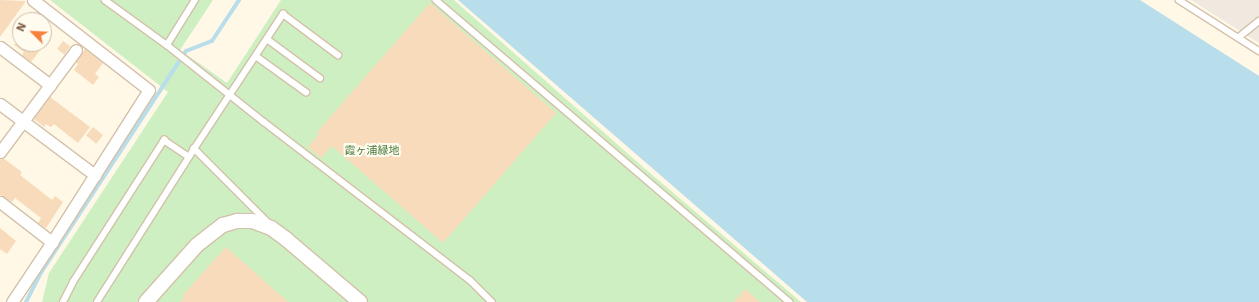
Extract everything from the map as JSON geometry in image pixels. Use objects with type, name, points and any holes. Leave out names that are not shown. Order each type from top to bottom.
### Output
[{"type":"street","points":[[12,302],[150,90],[33,0]]},
{"type":"street","points":[[0,47],[50,85]]},
{"type":"street","points":[[0,152],[76,50]]},
{"type":"street","points":[[0,104],[95,176]]},
{"type":"street","points":[[0,202],[52,242]]},
{"type":"street","points":[[146,302],[197,245],[223,225],[237,221],[252,221],[271,228],[360,302]]},
{"type":"lane","points":[[104,0],[167,45],[470,280],[490,301]]},
{"type":"lane","points":[[167,45],[195,0]]},
{"type":"lane","points":[[436,0],[790,302]]},
{"type":"lane","points":[[1179,0],[1259,51]]},
{"type":"lane","points":[[97,302],[194,149],[227,93],[256,56],[283,14],[338,55]]},
{"type":"lane","points":[[1238,38],[1259,21]]},
{"type":"lane","points":[[267,39],[320,78]]},
{"type":"lane","points":[[256,56],[306,92]]},
{"type":"lane","points":[[63,302],[73,282],[164,140],[189,157]]},
{"type":"lane","points":[[194,149],[280,234]]},
{"type":"shaded area","points":[[1191,0],[1259,0],[1259,43]]},
{"type":"green space","name":"霞ヶ浦緑地","points":[[50,0],[213,0],[180,50],[227,83],[281,0],[454,0],[643,167],[801,302],[42,302],[49,273],[168,92]]},
{"type":"water","points":[[458,0],[1140,0],[1259,76],[1259,302],[807,302]]},
{"type":"building","points":[[0,0],[26,1],[18,12],[12,12],[12,20],[0,37]]},
{"type":"building","points":[[430,3],[556,113],[443,243],[332,146],[321,158],[308,147],[319,134],[317,132]]},
{"type":"building","points":[[63,41],[70,46],[64,54],[57,49]]},
{"type":"building","points":[[85,49],[103,63],[95,74],[99,77],[93,85],[74,70],[78,64],[75,62]]},
{"type":"building","points":[[24,52],[39,52],[31,62],[22,55]]},
{"type":"building","points":[[50,97],[90,127],[78,143],[54,124],[51,127],[46,124],[44,127],[34,119]]},
{"type":"building","points":[[93,127],[103,135],[96,144],[86,136]]},
{"type":"building","points":[[3,158],[22,172],[20,175],[52,200],[55,196],[63,202],[46,228],[38,223],[41,218],[15,198],[12,202],[0,195],[0,159]]},
{"type":"building","points":[[0,228],[16,241],[7,254],[0,249]]},
{"type":"building","points":[[226,247],[288,302],[180,302],[184,298],[182,296]]},
{"type":"building","points":[[745,289],[760,302],[734,302]]},
{"type":"waterway","points":[[26,302],[42,271],[186,51],[212,41],[239,0]]}]
